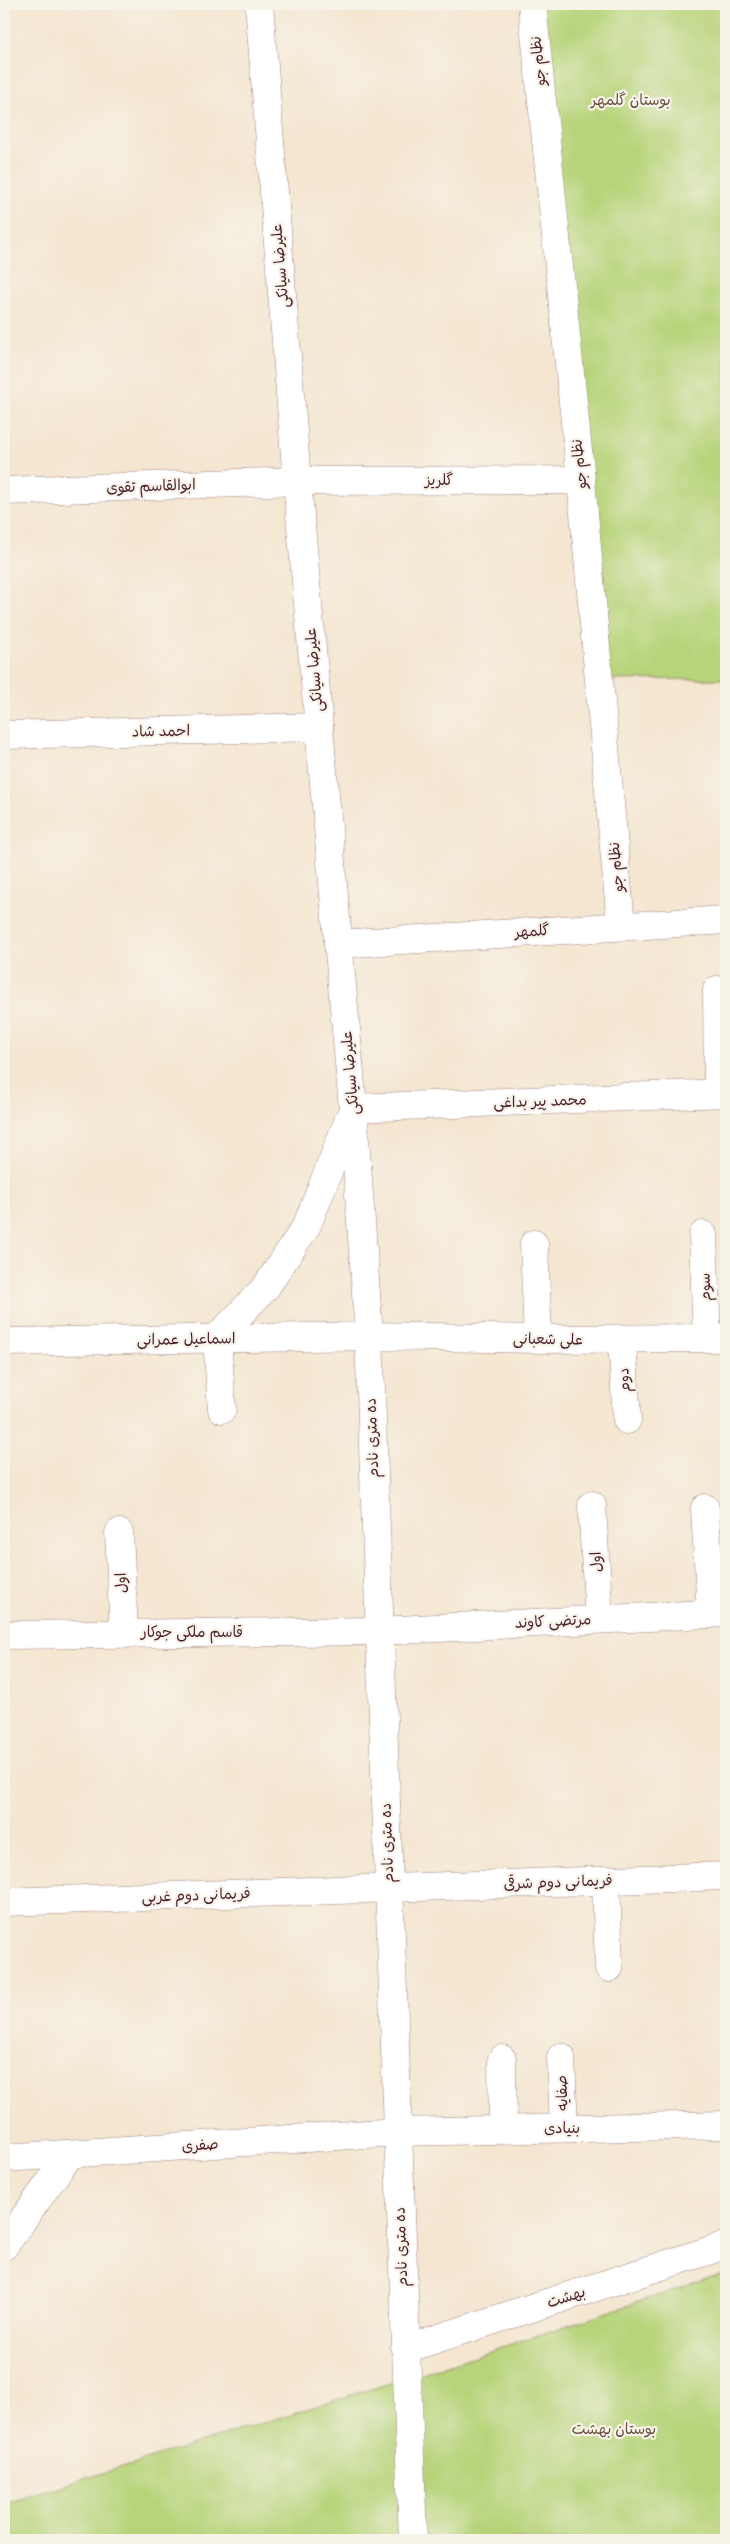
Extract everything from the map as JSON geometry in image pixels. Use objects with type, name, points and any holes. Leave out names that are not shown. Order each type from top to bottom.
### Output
[{"type":"street","name":"علیرضا سیانکی","points":[[259,4],[297,481],[353,1108],[369,1336]]},
{"type":"street","name":"نظام جو","points":[[532,4],[581,480],[621,925]]},
{"type":"street","name":"گلریز","points":[[297,481],[581,480]]},
{"type":"street","name":"ابوالقاسم تقوی","points":[[4,491],[297,481]]},
{"type":"street","name":"احمد شاد","points":[[4,735],[318,727]]},
{"type":"street","name":"گلمهر","points":[[338,944],[726,920]]},
{"type":"street","points":[[717,990],[722,1093]]},
{"type":"street","name":"محمد پیر بداغی","points":[[353,1108],[722,1093]]},
{"type":"street","points":[[222,1409],[217,1338],[266,1287],[307,1225],[353,1108]]},
{"type":"street","name":"سوم","points":[[703,1235],[717,1338]]},
{"type":"street","points":[[534,1244],[538,1339]]},
{"type":"street","name":"اسماعیل عمرانی","points":[[4,1342],[369,1336]]},
{"type":"street","name":"علی شعبانی","points":[[369,1336],[622,1340],[717,1338]]},
{"type":"street","name":"ده متری نادم","points":[[369,1336],[413,2540]]},
{"type":"street","name":"دوم","points":[[622,1340],[626,1420]]},
{"type":"street","name":"اول","points":[[592,1505],[599,1619]]},
{"type":"street","points":[[705,1508],[718,1614]]},
{"type":"street","name":"اول","points":[[119,1533],[124,1633]]},
{"type":"street","name":"مرتضی کاوند","points":[[379,1631],[718,1614]]},
{"type":"street","name":"قاسم ملکی جوکار","points":[[4,1635],[379,1631]]},
{"type":"street","name":"فریمانی دوم شرقی","points":[[389,1887],[726,1876]]},
{"type":"street","points":[[606,1880],[609,1968]]},
{"type":"street","name":"فریمانی دوم غربی","points":[[4,1902],[389,1887]]},
{"type":"street","name":"صفایه","points":[[561,2057],[564,2128]]},
{"type":"street","points":[[502,2059],[503,2128]]},
{"type":"street","name":"بنیادی","points":[[397,2132],[503,2128],[726,2125]]},
{"type":"street","name":"صفری","points":[[4,2158],[397,2132]]},
{"type":"street","points":[[4,2246],[70,2154]]},
{"type":"street","name":"بهشت","points":[[405,2349],[726,2245]]},
{"type":"green space","name":"بوستان گلمهر","points":[[523,4],[726,4],[726,679],[600,680]]},
{"type":"green space","name":"بوستان بهشت","points":[[726,2273],[726,2540],[4,2540],[4,2504],[441,2367]]}]
